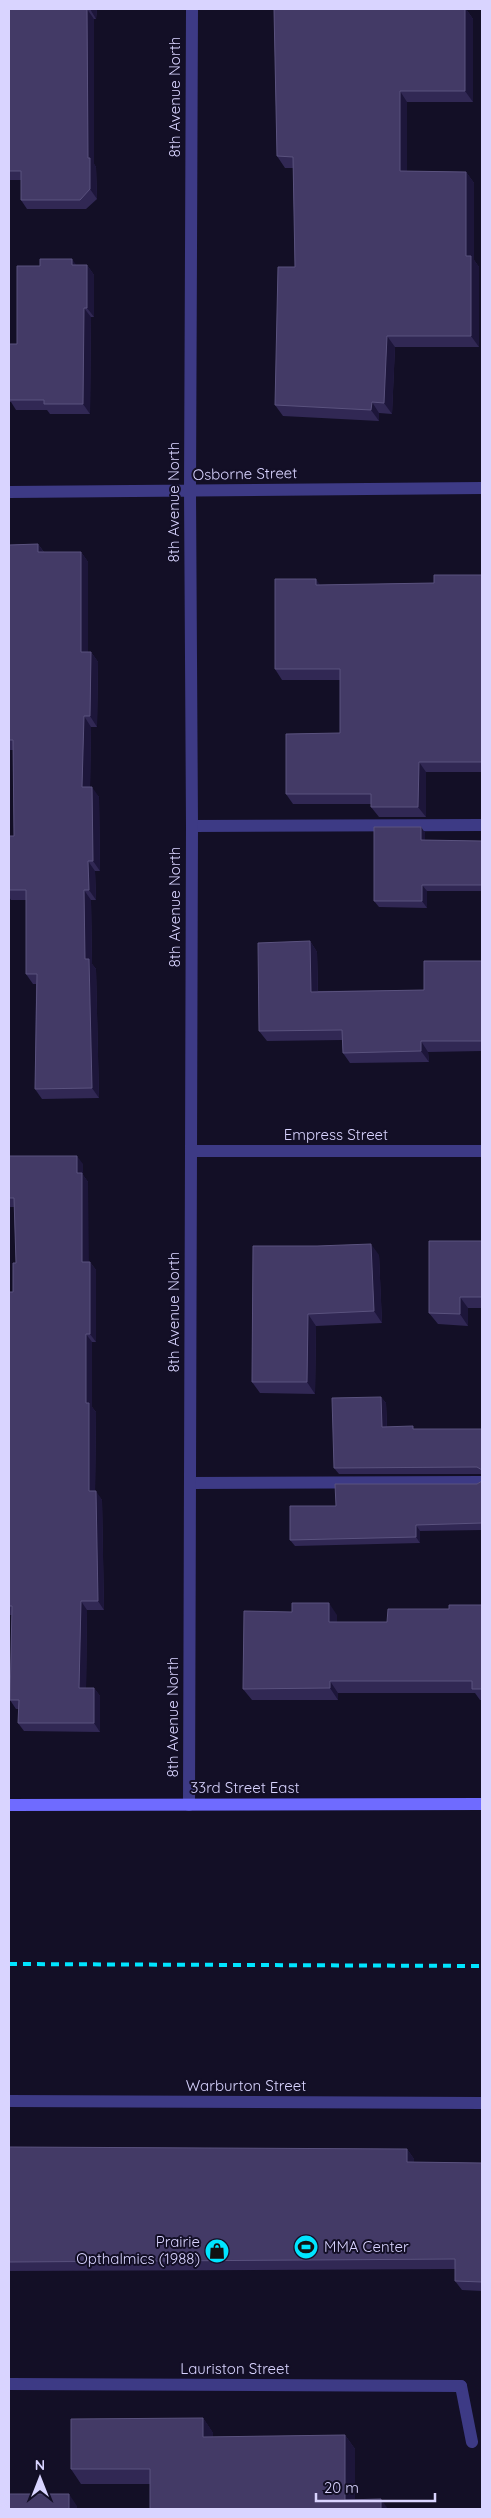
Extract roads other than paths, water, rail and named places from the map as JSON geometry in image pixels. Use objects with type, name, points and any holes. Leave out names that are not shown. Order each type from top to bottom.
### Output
[{"type":"street","name":"8th Avenue North","points":[[189,1805],[192,9]]},
{"type":"street","name":"Osborne Street","points":[[9,492],[482,488]]},
{"type":"street","points":[[192,826],[482,825]]},
{"type":"street","name":"Empress Street","points":[[190,1150],[482,1151]]},
{"type":"street","points":[[190,1483],[482,1482]]},
{"type":"street","name":"33rd Street East","points":[[9,1805],[482,1804]]},
{"type":"street","name":"Warburton Street","points":[[9,2102],[482,2103]]},
{"type":"street","name":"Lauriston Street","points":[[9,2384],[461,2386],[472,2442]]},
{"type":"railway","points":[[9,1964],[482,1966]]},
{"type":"place","name":"MMA Center","points":[[306,2247]]},
{"type":"place","name":"Prairie Opthalmics (1988)","points":[[217,2251]]}]
